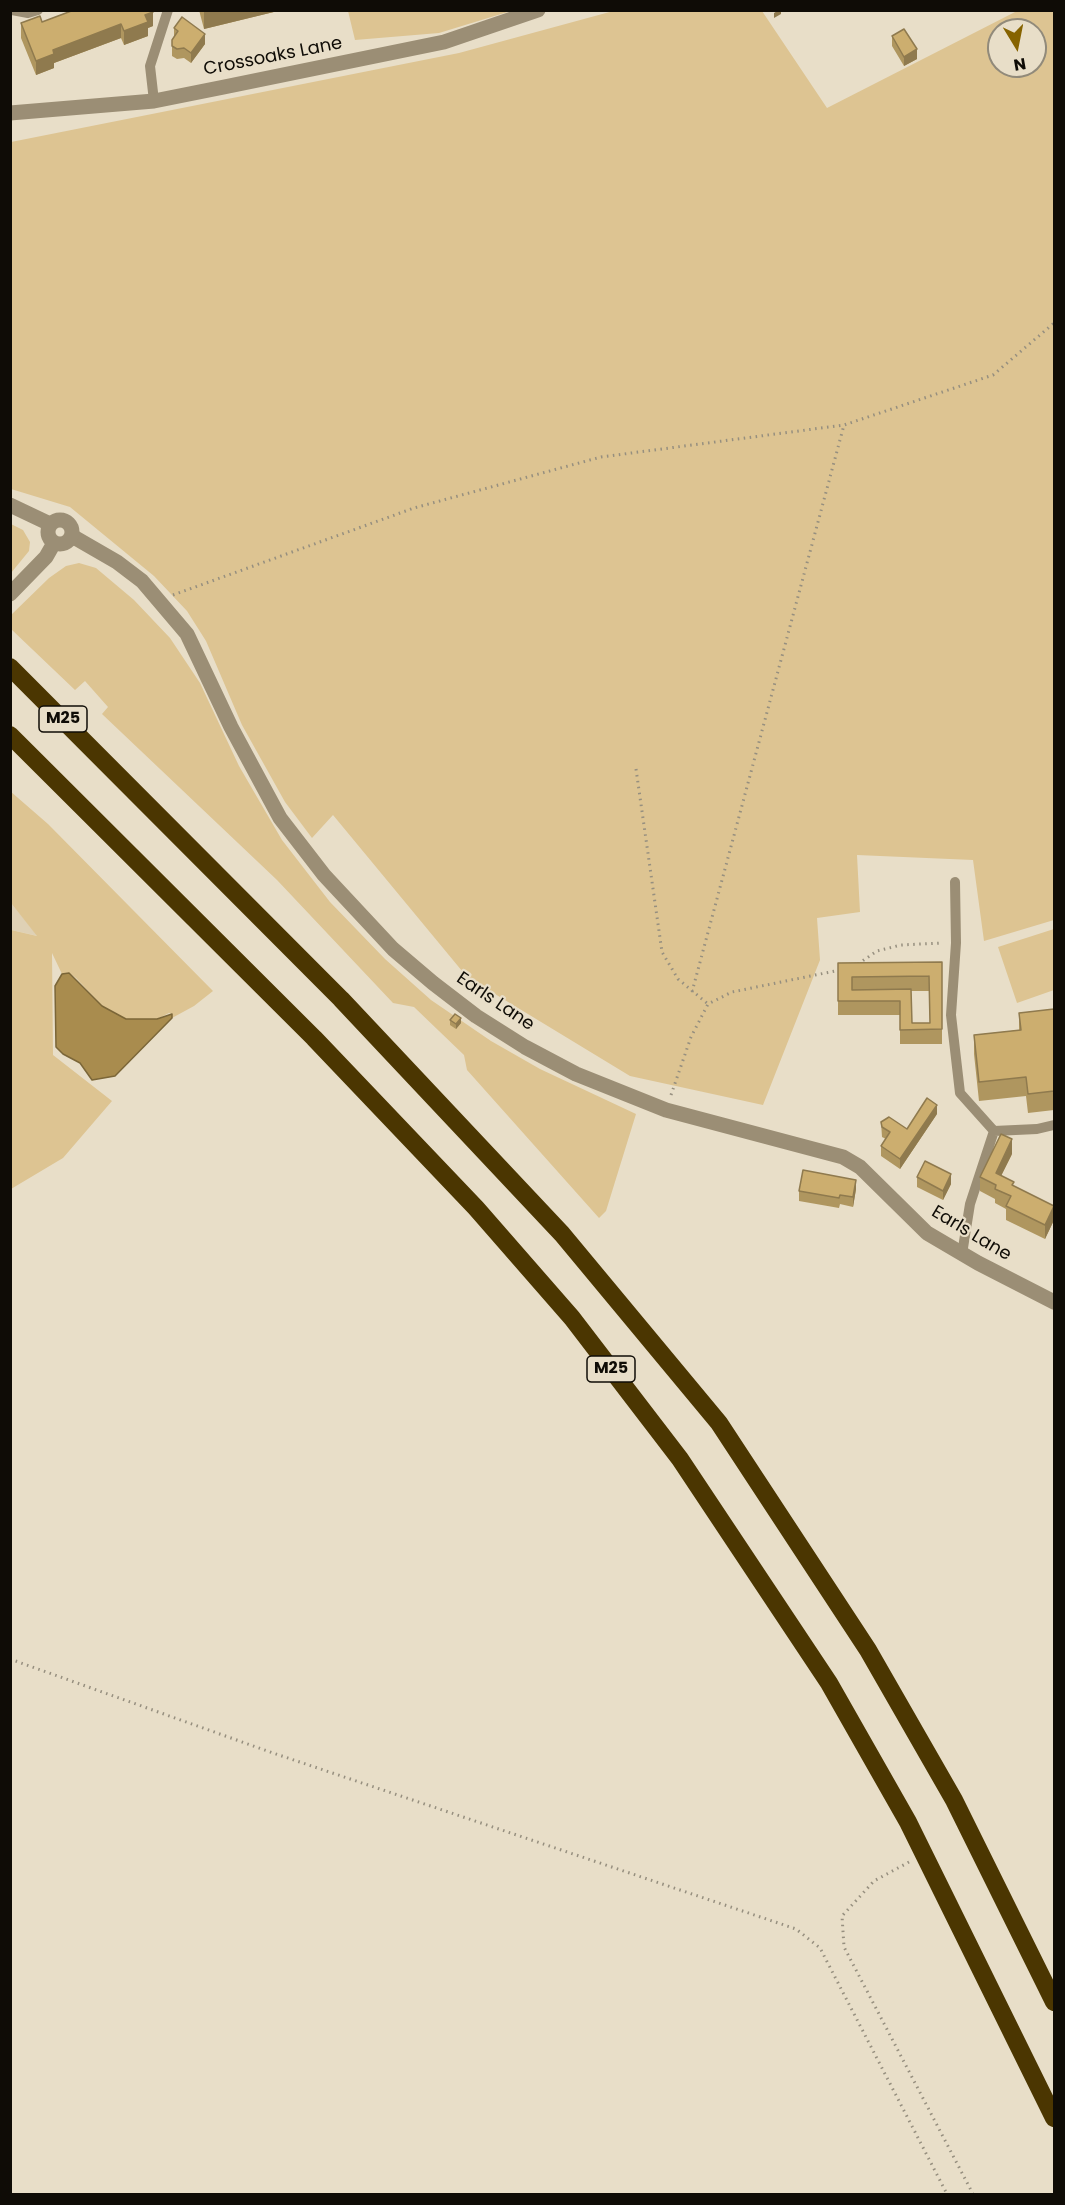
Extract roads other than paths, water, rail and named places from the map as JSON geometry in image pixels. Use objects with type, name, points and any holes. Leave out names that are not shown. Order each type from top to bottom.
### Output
[{"type":"highway","name":"M25","points":[[10,667],[342,999],[554,1226],[719,1423],[874,1660],[954,1800],[1054,2002]]},
{"type":"highway","name":"M25","points":[[10,735],[314,1038],[476,1208],[572,1318],[680,1459],[816,1663],[908,1822],[1054,2118]]},
{"type":"street","name":"Crossoaks Lane","points":[[10,113],[154,100],[444,42],[538,10]]},
{"type":"street","points":[[10,505],[50,524]]},
{"type":"street","points":[[56,520],[64,520],[70,525],[72,536],[66,542],[54,543],[48,536],[50,524],[56,520]]},
{"type":"street","name":"Earls Lane","points":[[72,536],[117,562],[160,600],[188,634],[231,728],[280,818],[324,875],[393,949],[476,1016],[525,1047],[576,1074],[666,1110],[843,1157],[860,1167],[927,1233],[1054,1302]]},
{"type":"street","points":[[15,589],[46,557],[54,543]]},
{"type":"lane","points":[[12,10],[28,13],[38,10]]},
{"type":"lane","points":[[154,100],[150,66],[168,10]]},
{"type":"lane","points":[[955,882],[956,943],[951,1015],[960,1093],[994,1131]]},
{"type":"lane","points":[[994,1131],[1037,1129],[1054,1125]]},
{"type":"lane","points":[[962,1254],[970,1204],[994,1131]]}]
